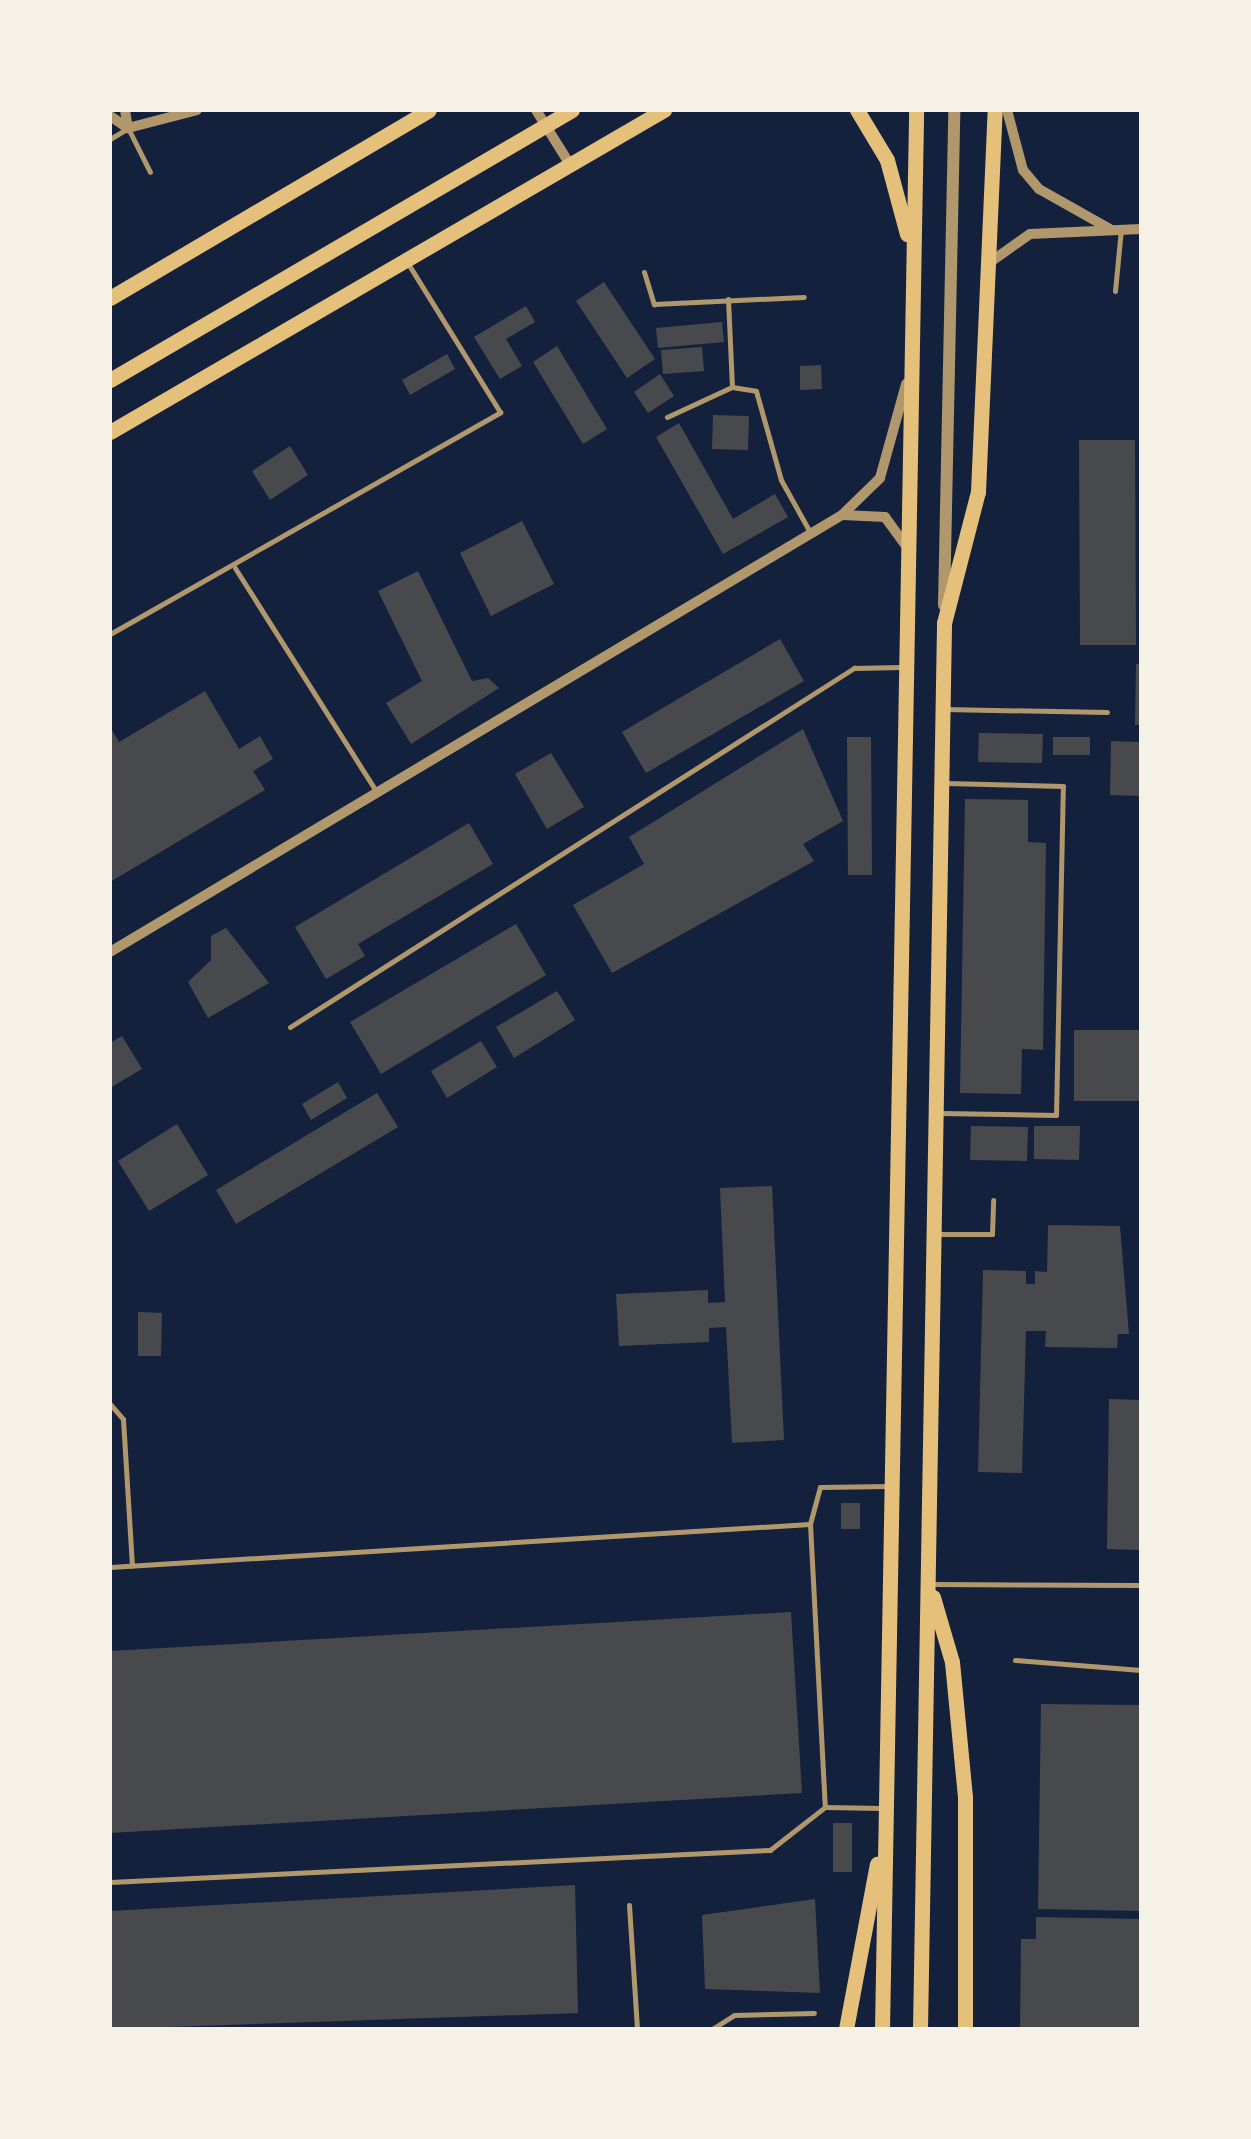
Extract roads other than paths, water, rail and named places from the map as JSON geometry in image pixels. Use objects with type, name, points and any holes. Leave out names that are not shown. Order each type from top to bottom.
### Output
[{"type":"main road","points":[[110,298],[429,110]]},
{"type":"main road","points":[[110,380],[572,110]]},
{"type":"main road","points":[[110,432],[664,110]]},
{"type":"main road","points":[[857,110],[887,160],[912,255]]},
{"type":"main road","points":[[882,2029],[916,110]]},
{"type":"main road","points":[[920,2029],[944,623],[978,492],[994,110]]},
{"type":"main road","points":[[929,1584],[952,1662],[965,1797],[966,2029]]},
{"type":"main road","points":[[846,2029],[883,1841]]},
{"type":"street","points":[[126,110],[128,128]]},
{"type":"street","points":[[110,116],[128,128],[198,110]]},
{"type":"street","points":[[536,110],[569,163]]},
{"type":"street","points":[[944,623],[954,110]]},
{"type":"street","points":[[1008,110],[1023,170],[1038,189],[1115,229]]},
{"type":"street","points":[[989,263],[1030,234],[1141,229]]},
{"type":"street","points":[[110,952],[842,515],[880,478],[911,366]]},
{"type":"street","points":[[842,515],[885,518],[908,548]]},
{"type":"lane","points":[[110,139],[128,128],[150,172]]},
{"type":"lane","points":[[1115,229],[1115,291]]},
{"type":"lane","points":[[110,634],[235,568],[500,412],[406,259]]},
{"type":"lane","points":[[644,272],[654,304],[804,297]]},
{"type":"lane","points":[[728,299],[732,388]]},
{"type":"lane","points":[[667,417],[732,388],[756,390],[781,480],[811,534]]},
{"type":"lane","points":[[235,568],[377,793]]},
{"type":"lane","points":[[290,1027],[854,668],[906,667]]},
{"type":"lane","points":[[942,709],[1108,712]]},
{"type":"lane","points":[[936,1113],[1056,1115],[1063,786],[942,783]]},
{"type":"lane","points":[[934,1234],[992,1234],[993,1200]]},
{"type":"lane","points":[[110,1404],[124,1419],[132,1566]]},
{"type":"lane","points":[[824,1807],[810,1524],[820,1487],[891,1486]]},
{"type":"lane","points":[[110,1567],[810,1524]]},
{"type":"lane","points":[[929,1584],[1141,1585]]},
{"type":"lane","points":[[1015,1660],[1141,1670]]},
{"type":"lane","points":[[110,1882],[770,1850],[824,1807],[883,1808]]},
{"type":"lane","points":[[629,1905],[637,2029]]},
{"type":"lane","points":[[712,2029],[734,2015],[814,2013]]}]
